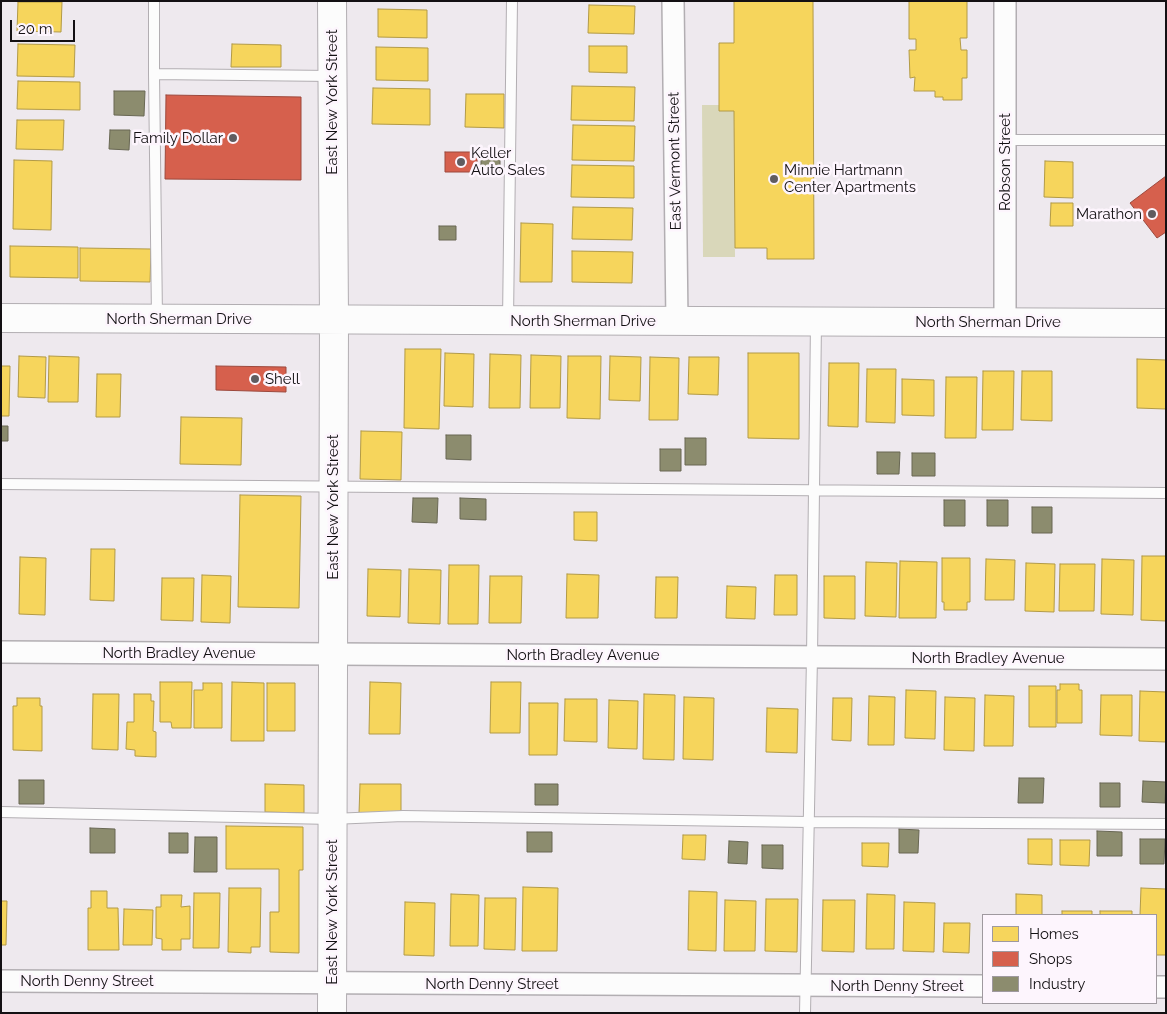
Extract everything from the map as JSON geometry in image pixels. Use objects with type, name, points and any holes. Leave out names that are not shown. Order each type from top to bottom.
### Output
[{"type":"main road","name":"East New York Street","points":[[332,1],[334,320],[332,1013]]},
{"type":"main road","name":"North Sherman Drive","points":[[1,318],[1166,323]]},
{"type":"street","name":"East Vermont Street","points":[[673,1],[677,322]]},
{"type":"street","name":"Robson Street","points":[[1005,1],[1005,322]]},
{"type":"street","name":"North Bradley Avenue","points":[[1,652],[1166,659]]},
{"type":"street","name":"North Denny Street","points":[[1,981],[982,986]]},
{"type":"lane","points":[[154,1],[157,319]]},
{"type":"lane","points":[[508,321],[512,1]]},
{"type":"lane","points":[[154,74],[332,76]]},
{"type":"lane","points":[[1006,140],[1166,140]]},
{"type":"lane","points":[[805,1013],[816,322]]},
{"type":"lane","points":[[1,484],[1166,493]]},
{"type":"lane","points":[[1,812],[332,819],[403,816],[809,822],[1166,824]]},
{"type":"shaded area","points":[[702,105],[719,105],[734,111],[735,257],[703,257]]},
{"type":"building: Homes","name":"Minnie Hartmann Center Apartments","points":[[734,1],[813,1],[814,259],[767,259],[767,248],[735,248],[734,111],[719,111],[719,43],[734,43]]},
{"type":"building: Homes","points":[[909,1],[967,1],[967,38],[960,38],[961,50],[967,50],[967,78],[962,78],[962,100],[943,100],[943,97],[935,97],[935,91],[914,91],[915,77],[910,78],[909,50],[916,50],[916,39],[909,39]]},
{"type":"building: Homes","points":[[18,2],[62,2],[61,32],[17,31]]},
{"type":"building: Homes","points":[[589,5],[635,6],[634,34],[588,33]]},
{"type":"building: Homes","points":[[378,9],[427,10],[427,38],[378,37]]},
{"type":"building: Homes","points":[[18,44],[75,45],[74,77],[17,76]]},
{"type":"building: Homes","points":[[232,44],[281,45],[281,67],[231,67]]},
{"type":"building: Homes","points":[[589,46],[627,46],[627,73],[589,72]]},
{"type":"building: Homes","points":[[376,47],[428,48],[428,81],[376,80]]},
{"type":"building: Homes","points":[[18,81],[80,82],[80,110],[17,109]]},
{"type":"building: Homes","points":[[572,86],[635,87],[634,121],[571,120]]},
{"type":"building: Homes","points":[[373,88],[430,89],[430,125],[372,124]]},
{"type":"building: Homes","points":[[466,94],[504,94],[504,128],[465,127]]},
{"type":"building: Homes","points":[[17,120],[64,120],[63,150],[16,149]]},
{"type":"building: Homes","points":[[573,125],[635,126],[634,161],[572,160]]},
{"type":"building: Homes","points":[[14,160],[52,161],[51,230],[13,229]]},
{"type":"building: Homes","points":[[1045,161],[1073,162],[1073,198],[1044,197]]},
{"type":"building: Homes","points":[[572,165],[634,166],[634,198],[571,197]]},
{"type":"building: Homes","points":[[1051,203],[1073,203],[1073,226],[1050,226]]},
{"type":"building: Homes","points":[[573,207],[633,208],[632,240],[572,239]]},
{"type":"building: Homes","points":[[521,223],[553,224],[552,282],[520,282]]},
{"type":"building: Homes","points":[[10,246],[78,247],[78,278],[10,277]]},
{"type":"building: Homes","points":[[80,248],[151,249],[150,282],[80,281]]},
{"type":"building: Homes","points":[[572,251],[633,252],[632,283],[572,282]]},
{"type":"building: Homes","points":[[405,349],[441,349],[439,429],[404,428]]},
{"type":"building: Homes","points":[[445,353],[474,354],[473,407],[444,406]]},
{"type":"building: Homes","points":[[748,353],[799,353],[799,439],[748,438]]},
{"type":"building: Homes","points":[[490,354],[521,355],[520,408],[489,408]]},
{"type":"building: Homes","points":[[531,355],[561,356],[560,408],[530,408]]},
{"type":"building: Homes","points":[[19,356],[46,357],[45,398],[18,397]]},
{"type":"building: Homes","points":[[49,356],[79,357],[78,402],[48,402]]},
{"type":"building: Homes","points":[[568,356],[601,356],[600,419],[567,418]]},
{"type":"building: Homes","points":[[610,356],[641,357],[640,401],[609,400]]},
{"type":"building: Homes","points":[[650,357],[679,358],[678,420],[649,420]]},
{"type":"building: Homes","points":[[689,357],[719,357],[718,395],[688,394]]},
{"type":"building: Homes","points":[[1137,359],[1166,360],[1166,409],[1137,408]]},
{"type":"building: Homes","points":[[829,363],[859,363],[858,427],[828,426]]},
{"type":"building: Homes","points":[[1,366],[10,366],[9,416],[1,416]]},
{"type":"building: Homes","points":[[867,369],[896,369],[895,423],[866,422]]},
{"type":"building: Homes","points":[[983,371],[1014,371],[1013,430],[982,430]]},
{"type":"building: Homes","points":[[1022,371],[1052,371],[1052,421],[1021,420]]},
{"type":"building: Homes","points":[[97,374],[121,374],[120,417],[96,417]]},
{"type":"building: Homes","points":[[946,377],[977,377],[976,438],[945,438]]},
{"type":"building: Homes","points":[[902,379],[934,380],[934,416],[902,415]]},
{"type":"building: Homes","points":[[181,417],[242,418],[241,465],[180,464]]},
{"type":"building: Homes","points":[[361,431],[402,432],[401,480],[360,479]]},
{"type":"building: Homes","points":[[240,495],[301,496],[299,608],[238,607]]},
{"type":"building: Homes","points":[[574,512],[597,512],[597,541],[574,540]]},
{"type":"building: Homes","points":[[91,549],[115,549],[114,601],[90,600]]},
{"type":"building: Homes","points":[[1142,556],[1166,556],[1166,621],[1141,620]]},
{"type":"building: Homes","points":[[20,557],[46,558],[45,615],[19,614]]},
{"type":"building: Homes","points":[[942,558],[970,558],[970,602],[967,602],[967,610],[944,610],[944,602],[942,602]]},
{"type":"building: Homes","points":[[986,559],[1015,560],[1014,600],[985,600]]},
{"type":"building: Homes","points":[[1102,559],[1134,560],[1133,615],[1101,614]]},
{"type":"building: Homes","points":[[900,561],[937,562],[936,618],[899,618]]},
{"type":"building: Homes","points":[[866,562],[897,563],[896,617],[865,616]]},
{"type":"building: Homes","points":[[1026,563],[1055,564],[1054,612],[1025,611]]},
{"type":"building: Homes","points":[[1060,564],[1095,564],[1094,611],[1059,611]]},
{"type":"building: Homes","points":[[449,565],[479,565],[478,624],[448,624]]},
{"type":"building: Homes","points":[[368,569],[401,570],[400,617],[367,616]]},
{"type":"building: Homes","points":[[409,569],[441,570],[440,624],[408,623]]},
{"type":"building: Homes","points":[[567,574],[599,575],[598,618],[566,618]]},
{"type":"building: Homes","points":[[202,575],[231,576],[230,623],[201,622]]},
{"type":"building: Homes","points":[[775,575],[797,575],[797,615],[774,615]]},
{"type":"building: Homes","points":[[490,576],[522,576],[521,623],[489,623]]},
{"type":"building: Homes","points":[[824,576],[855,576],[855,619],[824,618]]},
{"type":"building: Homes","points":[[656,577],[678,577],[677,618],[655,618]]},
{"type":"building: Homes","points":[[162,578],[194,578],[193,621],[161,620]]},
{"type":"building: Homes","points":[[727,586],[756,587],[755,619],[726,618]]},
{"type":"building: Homes","points":[[160,682],[192,682],[191,728],[172,728],[171,722],[160,722]]},
{"type":"building: Homes","points":[[232,682],[264,683],[264,741],[231,741]]},
{"type":"building: Homes","points":[[370,682],[401,683],[400,734],[369,734]]},
{"type":"building: Homes","points":[[491,682],[521,682],[520,733],[490,733]]},
{"type":"building: Homes","points":[[203,683],[222,683],[222,728],[194,728],[194,690],[203,690]]},
{"type":"building: Homes","points":[[267,683],[295,683],[295,731],[267,731]]},
{"type":"building: Homes","points":[[1060,684],[1079,684],[1079,690],[1082,690],[1082,723],[1057,723],[1057,690],[1060,690]]},
{"type":"building: Homes","points":[[1029,686],[1056,686],[1056,727],[1029,727]]},
{"type":"building: Homes","points":[[906,690],[936,691],[935,739],[905,738]]},
{"type":"building: Homes","points":[[1140,691],[1166,692],[1166,742],[1139,741]]},
{"type":"building: Homes","points":[[93,694],[119,694],[118,750],[92,749]]},
{"type":"building: Homes","points":[[134,694],[151,694],[151,701],[154,701],[153,731],[156,732],[156,757],[135,756],[135,750],[126,749],[127,722],[134,722]]},
{"type":"building: Homes","points":[[644,694],[675,695],[674,760],[643,759]]},
{"type":"building: Homes","points":[[985,695],[1014,696],[1013,746],[984,746]]},
{"type":"building: Homes","points":[[1101,695],[1132,695],[1132,736],[1100,735]]},
{"type":"building: Homes","points":[[869,696],[895,697],[894,745],[868,745]]},
{"type":"building: Homes","points":[[684,697],[714,698],[713,760],[683,759]]},
{"type":"building: Homes","points":[[945,697],[975,698],[974,751],[944,750]]},
{"type":"building: Homes","points":[[17,698],[40,698],[40,706],[42,706],[42,751],[13,750],[13,706],[17,706]]},
{"type":"building: Homes","points":[[833,698],[852,698],[851,741],[832,740]]},
{"type":"building: Homes","points":[[565,699],[597,699],[597,742],[564,741]]},
{"type":"building: Homes","points":[[609,700],[638,701],[637,749],[608,748]]},
{"type":"building: Homes","points":[[529,703],[558,703],[557,755],[529,755]]},
{"type":"building: Homes","points":[[767,708],[798,709],[797,753],[766,752]]},
{"type":"building: Homes","points":[[265,784],[304,785],[304,813],[265,812]]},
{"type":"building: Homes","points":[[360,784],[401,784],[401,813],[359,813]]},
{"type":"building: Homes","points":[[226,826],[303,827],[303,870],[299,870],[299,953],[270,952],[270,912],[279,912],[279,869],[226,869]]},
{"type":"building: Homes","points":[[683,835],[706,835],[705,860],[682,859]]},
{"type":"building: Homes","points":[[1028,839],[1052,839],[1052,865],[1028,864]]},
{"type":"building: Homes","points":[[1060,840],[1090,840],[1089,866],[1060,865]]},
{"type":"building: Homes","points":[[862,843],[889,843],[888,867],[862,866]]},
{"type":"building: Homes","points":[[523,887],[558,888],[557,951],[522,951]]},
{"type":"building: Homes","points":[[229,888],[261,888],[260,947],[251,947],[251,953],[228,952]]},
{"type":"building: Homes","points":[[1141,888],[1166,889],[1166,955],[1157,955],[1157,914],[1140,914]]},
{"type":"building: Homes","points":[[91,891],[107,891],[107,908],[118,908],[119,950],[88,950],[88,908],[91,908]]},
{"type":"building: Homes","points":[[689,891],[717,892],[716,951],[688,950]]},
{"type":"building: Homes","points":[[194,893],[220,893],[219,948],[193,948]]},
{"type":"building: Homes","points":[[451,894],[479,895],[478,946],[450,946]]},
{"type":"building: Homes","points":[[867,894],[895,895],[894,949],[866,949]]},
{"type":"building: Homes","points":[[1016,894],[1042,895],[1042,914],[1016,914]]},
{"type":"building: Homes","points":[[161,895],[182,895],[181,907],[190,906],[190,939],[181,939],[181,950],[162,950],[162,939],[156,938],[156,907],[161,907]]},
{"type":"building: Homes","points":[[485,898],[516,898],[515,950],[484,949]]},
{"type":"building: Homes","points":[[766,899],[798,899],[797,952],[765,951]]},
{"type":"building: Homes","points":[[725,900],[756,901],[755,951],[724,951]]},
{"type":"building: Homes","points":[[823,900],[855,900],[854,952],[822,951]]},
{"type":"building: Homes","points":[[1,901],[7,901],[6,945],[1,945]]},
{"type":"building: Homes","points":[[405,902],[435,903],[434,956],[404,955]]},
{"type":"building: Homes","points":[[904,902],[935,903],[934,952],[903,951]]},
{"type":"building: Homes","points":[[124,909],[153,910],[152,945],[123,945]]},
{"type":"building: Homes","points":[[1062,911],[1092,911],[1092,914],[1062,914]]},
{"type":"building: Homes","points":[[1100,911],[1132,911],[1132,914],[1100,914]]},
{"type":"building: Homes","points":[[944,923],[970,923],[969,953],[943,952]]},
{"type":"building: Shops","name":"Family Dollar","points":[[166,95],[301,97],[301,180],[165,179]]},
{"type":"building: Shops","name":"Keller Auto Sales","points":[[445,152],[477,152],[477,172],[445,172]]},
{"type":"building: Shops","name":"Marathon","points":[[1166,176],[1166,232],[1157,238],[1130,203]]},
{"type":"building: Shops","points":[[216,366],[286,367],[286,392],[216,390]]},
{"type":"building: Industry","points":[[114,91],[145,91],[144,116],[114,115]]},
{"type":"building: Industry","points":[[110,130],[130,130],[129,150],[109,149]]},
{"type":"building: Industry","points":[[481,152],[500,153],[500,173],[481,173]]},
{"type":"building: Industry","points":[[439,226],[456,226],[456,240],[439,240]]},
{"type":"building: Industry","points":[[1,426],[8,426],[8,441],[1,441]]},
{"type":"building: Industry","points":[[446,435],[471,435],[471,460],[446,459]]},
{"type":"building: Industry","points":[[685,438],[706,438],[706,465],[685,465]]},
{"type":"building: Industry","points":[[660,449],[681,449],[681,471],[660,471]]},
{"type":"building: Industry","points":[[877,452],[900,452],[899,474],[877,474]]},
{"type":"building: Industry","points":[[912,453],[935,453],[935,476],[912,476]]},
{"type":"building: Industry","points":[[413,498],[438,498],[437,523],[412,522]]},
{"type":"building: Industry","points":[[460,498],[486,499],[486,520],[460,519]]},
{"type":"building: Industry","points":[[944,500],[965,500],[965,526],[944,526]]},
{"type":"building: Industry","points":[[987,500],[1008,500],[1008,526],[987,526]]},
{"type":"building: Industry","points":[[1032,507],[1052,507],[1052,533],[1032,533]]},
{"type":"building: Industry","points":[[1019,778],[1044,778],[1043,803],[1018,803]]},
{"type":"building: Industry","points":[[19,780],[44,780],[44,804],[19,804]]},
{"type":"building: Industry","points":[[1143,781],[1166,782],[1165,803],[1142,802]]},
{"type":"building: Industry","points":[[1100,783],[1120,783],[1120,807],[1100,807]]},
{"type":"building: Industry","points":[[535,784],[558,784],[558,805],[535,805]]},
{"type":"building: Industry","points":[[90,828],[115,829],[115,853],[90,853]]},
{"type":"building: Industry","points":[[899,829],[919,830],[918,853],[899,853]]},
{"type":"building: Industry","points":[[1097,831],[1122,832],[1122,856],[1097,856]]},
{"type":"building: Industry","points":[[527,832],[552,832],[552,852],[527,852]]},
{"type":"building: Industry","points":[[169,833],[188,833],[188,853],[169,853]]},
{"type":"building: Industry","points":[[195,837],[217,837],[217,872],[194,872]]},
{"type":"building: Industry","points":[[1140,839],[1165,839],[1164,864],[1140,864]]},
{"type":"building: Industry","points":[[729,841],[748,842],[747,864],[728,863]]},
{"type":"building: Industry","points":[[762,845],[783,845],[783,869],[762,868]]},
{"type":"place","name":"Family Dollar","points":[[233,138]]},
{"type":"place","name":"Keller Auto Sales","points":[[461,162]]},
{"type":"place","name":"Minnie Hartmann Center Apartments","points":[[774,179]]},
{"type":"place","name":"Marathon","points":[[1152,214]]},
{"type":"place","name":"Shell","points":[[255,379]]}]
